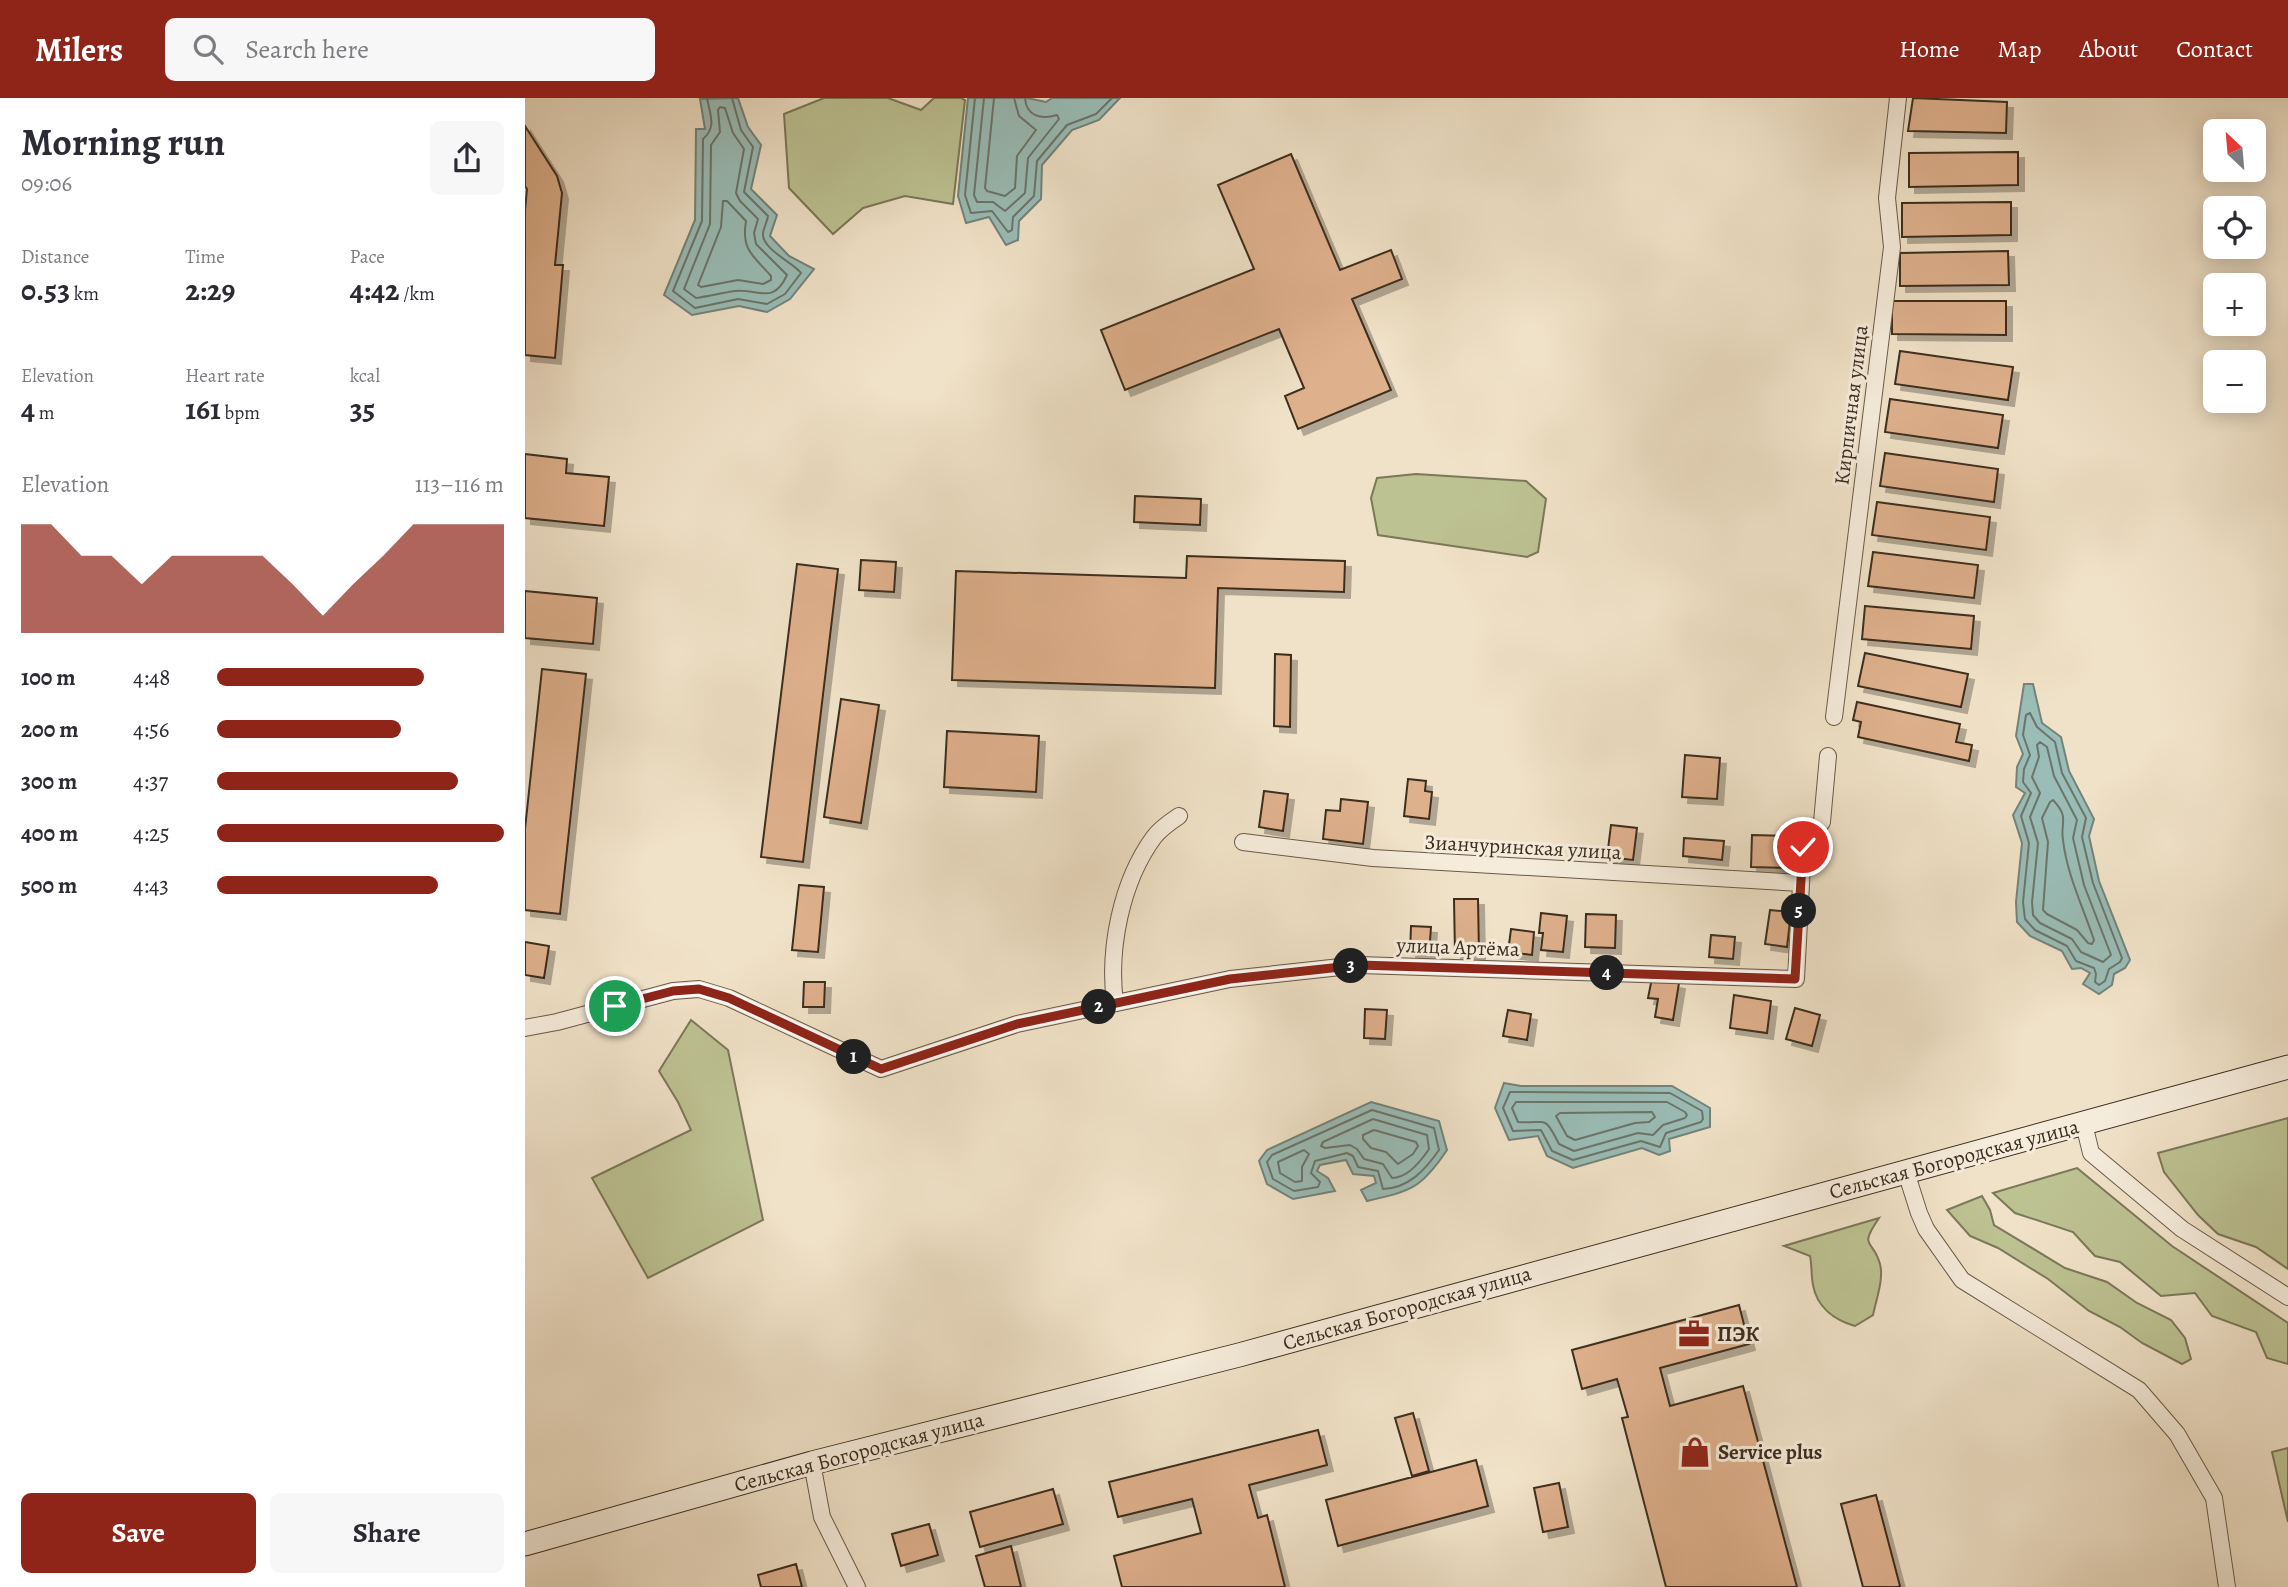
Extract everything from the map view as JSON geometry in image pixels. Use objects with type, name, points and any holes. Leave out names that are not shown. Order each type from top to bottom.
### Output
[{"type":"main road","name":"Сельская Богородская улица","points":[[525,1544],[812,1463],[1238,1355],[2288,1067]]},
{"type":"street","name":"Кирпичная улица","points":[[1834,717],[1892,247],[1887,198],[1898,98]]},
{"type":"street","points":[[1801,883],[1803,847],[1822,822],[1828,756]]},
{"type":"street","points":[[1115,1003],[1112,980],[1119,921],[1133,872],[1155,835],[1178,816]]},
{"type":"street","name":"Зианчуринская улица","points":[[1243,842],[1373,858],[1801,883]]},
{"type":"street","name":"улица Артёма","points":[[525,1028],[673,991],[699,989],[729,998],[881,1069],[1017,1024],[1230,979],[1359,965],[1795,979],[1801,883]]},
{"type":"street","points":[[2084,1124],[2091,1153],[2182,1229],[2288,1297]]},
{"type":"street","points":[[1906,1171],[1926,1229],[1962,1280],[2140,1390],[2177,1434],[2214,1498],[2227,1587]]},
{"type":"street","points":[[812,1463],[822,1517],[857,1587]]},
{"type":"green space","points":[[824,98],[888,98],[921,110],[934,98],[965,100],[953,204],[905,196],[863,208],[833,234],[789,188],[784,114]]},
{"type":"green space","points":[[1416,474],[1526,481],[1546,499],[1538,552],[1527,557],[1378,535],[1371,498],[1377,478]]},
{"type":"green space","points":[[691,1020],[728,1050],[763,1220],[648,1278],[592,1178],[691,1130],[659,1071]]},
{"type":"green space","points":[[2288,1118],[2288,1269],[2256,1247],[2218,1234],[2198,1215],[2164,1172],[2158,1153]]},
{"type":"green space","points":[[2077,1168],[2172,1246],[2288,1323],[2288,1364],[2267,1358],[2256,1332],[2212,1316],[2195,1293],[2161,1296],[2120,1262],[2095,1256],[2073,1232],[2015,1213],[1993,1193]]},
{"type":"green space","points":[[1982,1196],[1994,1225],[2065,1268],[2107,1282],[2137,1303],[2171,1320],[2185,1338],[2191,1359],[2182,1364],[2142,1343],[2120,1327],[2089,1311],[2048,1279],[1998,1248],[1970,1236],[1947,1210]]},
{"type":"green space","points":[[1879,1218],[1868,1239],[1880,1264],[1879,1290],[1873,1315],[1855,1326],[1828,1312],[1818,1300],[1813,1285],[1810,1256],[1784,1246]]},
{"type":"green space","points":[[2288,1448],[2288,1522],[2272,1452]]},
{"type":"water","points":[[738,98],[748,127],[761,145],[751,189],[777,215],[770,236],[789,256],[814,269],[790,299],[767,312],[739,306],[692,315],[664,295],[695,220],[696,129],[705,129],[700,99]]},
{"type":"water","points":[[968,98],[1027,98],[1046,102],[1052,98],[1120,98],[1099,120],[1072,130],[1042,165],[1041,199],[1019,221],[1018,240],[1006,245],[989,217],[966,223],[958,196]]},
{"type":"water","points":[[2024,684],[2033,684],[2042,723],[2061,737],[2069,771],[2094,819],[2089,836],[2099,881],[2130,960],[2125,968],[2114,974],[2112,985],[2099,994],[2083,984],[2090,973],[2081,968],[2072,969],[2062,951],[2030,936],[2017,922],[2016,902],[2022,843],[2013,815],[2025,793],[2016,787],[2017,767],[2023,754],[2016,736]]},
{"type":"water","points":[[1504,1083],[1521,1086],[1672,1086],[1710,1108],[1710,1127],[1669,1139],[1670,1151],[1659,1155],[1642,1148],[1573,1168],[1547,1156],[1538,1136],[1509,1140],[1495,1108]]},
{"type":"water","points":[[1371,1102],[1439,1121],[1447,1150],[1422,1181],[1405,1191],[1367,1201],[1361,1190],[1376,1183],[1374,1176],[1353,1174],[1346,1160],[1320,1165],[1317,1171],[1328,1178],[1335,1191],[1293,1199],[1267,1184],[1259,1161],[1267,1150]]},
{"type":"building","points":[[1913,98],[2007,102],[2006,133],[1908,131]]},
{"type":"building","points":[[525,126],[557,176],[562,193],[555,265],[563,265],[555,358],[525,355]]},
{"type":"building","points":[[2018,152],[2018,185],[1909,187],[1909,153]]},
{"type":"building","points":[[1291,154],[1340,270],[1391,250],[1402,279],[1352,299],[1391,390],[1298,429],[1285,396],[1304,388],[1279,329],[1125,390],[1101,330],[1254,269],[1218,185]]},
{"type":"building","points":[[2011,202],[2011,235],[1902,237],[1902,203]]},
{"type":"building","points":[[2008,251],[2009,285],[1900,286],[1900,253]]},
{"type":"building","points":[[1892,301],[2006,301],[2006,335],[1892,334]]},
{"type":"building","points":[[1900,351],[2013,367],[2008,400],[1895,384]]},
{"type":"building","points":[[1890,399],[2003,415],[1998,448],[1885,432]]},
{"type":"building","points":[[1885,453],[1998,469],[1994,502],[1880,486]]},
{"type":"building","points":[[525,454],[567,459],[566,473],[609,477],[604,526],[525,518]]},
{"type":"building","points":[[1135,496],[1201,499],[1200,525],[1134,522]]},
{"type":"building","points":[[1877,502],[1990,517],[1986,550],[1872,535]]},
{"type":"building","points":[[1873,552],[1978,565],[1974,598],[1868,586]]},
{"type":"building","points":[[1187,556],[1345,561],[1344,592],[1218,588],[1215,688],[952,680],[956,571],[1186,578]]},
{"type":"building","points":[[861,560],[896,562],[894,592],[859,590]]},
{"type":"building","points":[[797,564],[838,569],[803,862],[761,857]]},
{"type":"building","points":[[525,591],[597,598],[593,644],[525,638]]},
{"type":"building","points":[[1865,606],[1974,616],[1971,649],[1862,639]]},
{"type":"building","points":[[1865,653],[1968,674],[1961,707],[1858,686]]},
{"type":"building","points":[[1275,654],[1291,655],[1290,727],[1274,726]]},
{"type":"building","points":[[542,669],[586,674],[560,914],[525,910],[525,829]]},
{"type":"building","points":[[841,699],[879,705],[861,823],[824,817]]},
{"type":"building","points":[[1857,702],[1960,724],[1956,742],[1972,745],[1969,761],[1858,737],[1861,722],[1853,720]]},
{"type":"building","points":[[947,731],[1039,736],[1036,792],[944,787]]},
{"type":"building","points":[[1685,755],[1720,758],[1717,799],[1682,797]]},
{"type":"building","points":[[1408,779],[1426,781],[1425,791],[1432,792],[1429,819],[1404,816]]},
{"type":"building","points":[[1264,791],[1288,794],[1283,831],[1259,827]]},
{"type":"building","points":[[1341,799],[1368,802],[1363,844],[1323,839],[1326,810],[1340,811]]},
{"type":"building","points":[[1611,825],[1637,828],[1633,860],[1607,857]]},
{"type":"building","points":[[1752,835],[1790,836],[1789,868],[1751,867]]},
{"type":"building","points":[[1684,838],[1724,841],[1722,860],[1683,856]]},
{"type":"building","points":[[799,885],[824,887],[818,952],[792,950]]},
{"type":"building","points":[[1454,899],[1478,899],[1479,954],[1455,954]]},
{"type":"building","points":[[1770,910],[1791,912],[1787,947],[1765,944]]},
{"type":"building","points":[[1541,913],[1567,916],[1563,952],[1541,950]]},
{"type":"building","points":[[1586,914],[1616,915],[1615,948],[1585,947]]},
{"type":"building","points":[[1411,926],[1431,927],[1429,955],[1410,954]]},
{"type":"building","points":[[1511,929],[1534,932],[1532,955],[1508,952]]},
{"type":"building","points":[[1711,935],[1735,937],[1733,959],[1709,957]]},
{"type":"building","points":[[525,942],[549,946],[544,978],[525,975]]},
{"type":"building","points":[[1652,978],[1679,983],[1673,1020],[1655,1017],[1658,999],[1648,998]]},
{"type":"building","points":[[804,982],[825,982],[824,1007],[803,1007]]},
{"type":"building","points":[[1734,995],[1771,1001],[1767,1033],[1730,1028]]},
{"type":"building","points":[[1795,1008],[1820,1015],[1812,1046],[1786,1039]]},
{"type":"building","points":[[1365,1009],[1387,1010],[1385,1039],[1364,1038]]},
{"type":"building","points":[[1508,1010],[1531,1014],[1527,1040],[1503,1036]]},
{"type":"building","points":[[1739,1305],[1749,1344],[1660,1368],[1670,1406],[1743,1386],[1797,1587],[1666,1587],[1622,1418],[1628,1417],[1617,1379],[1582,1389],[1572,1350]]},
{"type":"building","points":[[1413,1413],[1429,1471],[1412,1476],[1395,1418]]},
{"type":"building","points":[[1318,1430],[1327,1465],[1249,1485],[1258,1518],[1267,1515],[1285,1587],[1122,1587],[1114,1556],[1201,1533],[1192,1499],[1118,1517],[1109,1482]]},
{"type":"building","points":[[1476,1460],[1488,1506],[1338,1546],[1326,1500]]},
{"type":"building","points":[[1559,1483],[1568,1527],[1543,1532],[1534,1488]]},
{"type":"building","points":[[1053,1489],[1063,1524],[980,1547],[970,1512]]},
{"type":"building","points":[[1876,1495],[1900,1586],[1898,1587],[1863,1587],[1841,1504]]},
{"type":"building","points":[[929,1524],[938,1555],[901,1566],[892,1534]]},
{"type":"building","points":[[1011,1546],[1021,1587],[985,1587],[976,1556]]},
{"type":"building","points":[[796,1564],[802,1587],[761,1587],[758,1575]]},
{"type":"place","name":"ПЭК","points":[[1694,1334]]},
{"type":"place","name":"Service plus","points":[[1695,1452]]},
{"type":"route","points":[[615,1006],[673,991],[699,989],[729,998],[881,1069],[1017,1024],[1230,979],[1359,965],[1795,979],[1803,847]]}]
